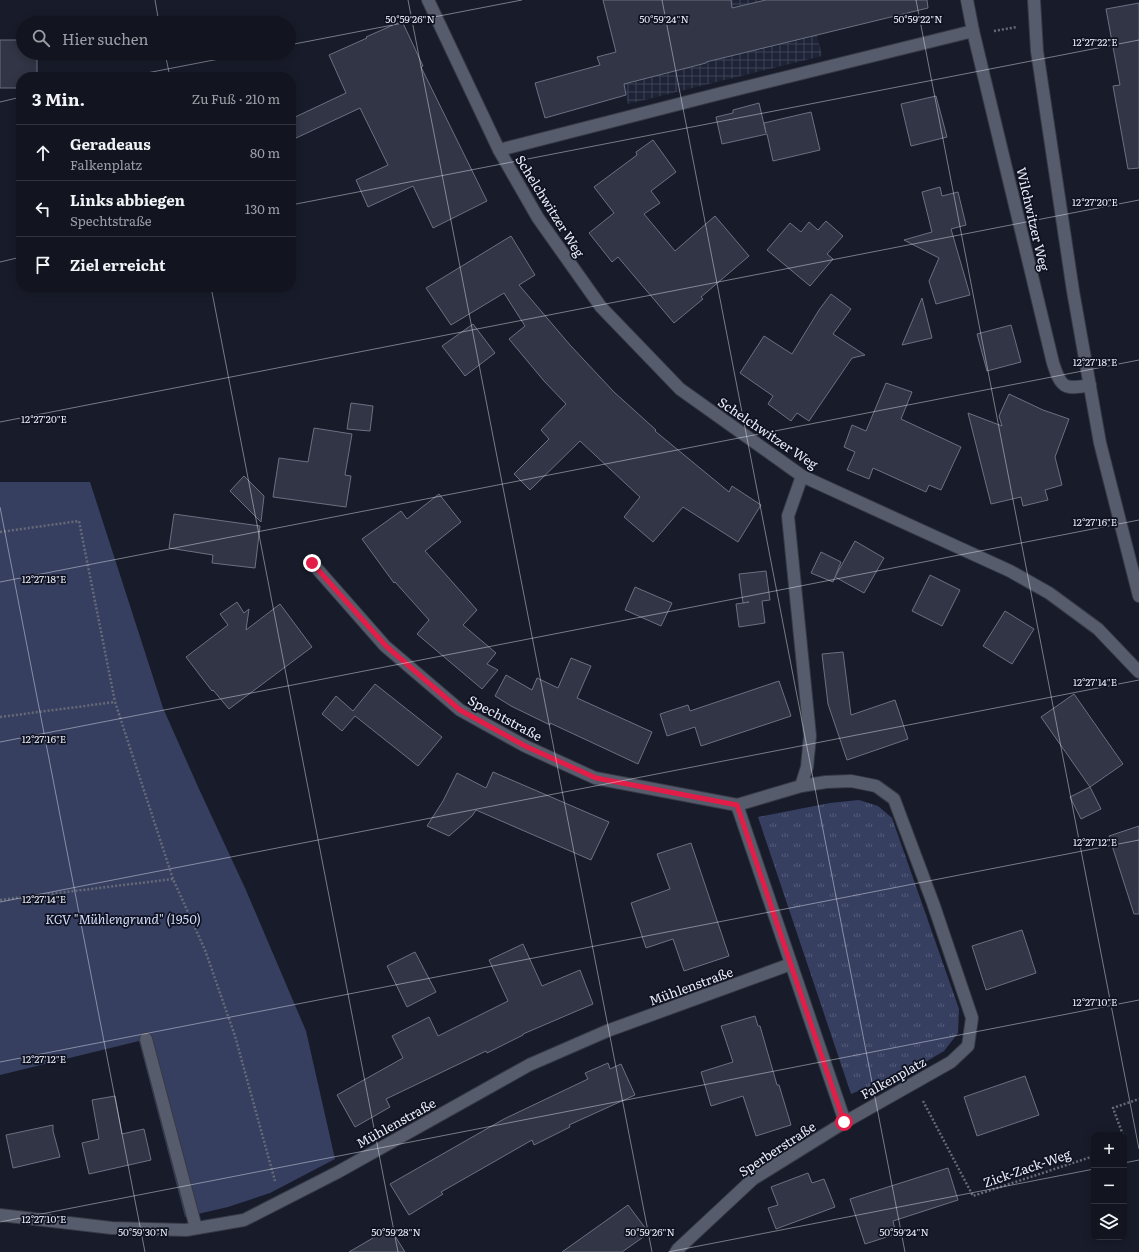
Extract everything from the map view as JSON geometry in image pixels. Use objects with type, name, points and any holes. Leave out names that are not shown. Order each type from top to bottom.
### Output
[{"type":"street","name":"Schelchwitzer Weg","points":[[428,0],[499,150],[538,218],[601,307],[680,389],[802,476],[1010,571],[1049,593],[1098,629],[1139,672]]},
{"type":"street","name":"Wilchwitzer Weg","points":[[967,0],[1058,380],[1065,387],[1076,388],[1090,385]]},
{"type":"street","name":"Wilchwitzer Weg","points":[[1034,0],[1037,51],[1073,291],[1100,443],[1139,596]]},
{"type":"street","name":"Schelchwitzer Weg","points":[[499,150],[974,31]]},
{"type":"street","points":[[801,786],[806,767],[810,736],[788,516],[802,476]]},
{"type":"street","name":"Spechtstraße","points":[[312,563],[386,646],[460,710],[525,746],[596,778],[737,805]]},
{"type":"street","name":"Falkenplatz","points":[[737,805],[801,786],[826,782],[851,781],[876,786],[894,799],[972,1018],[968,1046],[951,1062],[844,1122]]},
{"type":"street","points":[[737,805],[844,1122]]},
{"type":"street","name":"Mühlenstraße","points":[[0,1215],[112,1228],[186,1230],[244,1220],[338,1172],[529,1065],[607,1031],[791,964]]},
{"type":"street","points":[[146,1039],[196,1228]]},
{"type":"street","name":"Sperberstraße","points":[[676,1252],[752,1179],[844,1122]]},
{"type":"path","points":[[0,532],[79,521],[115,702],[173,879],[205,950],[235,1036],[281,1201]]},
{"type":"path","points":[[0,717],[115,702]]},
{"type":"path","points":[[0,900],[173,879]]},
{"type":"path","name":"Zick-Zack-Weg","points":[[914,1083],[973,1196],[1091,1157]]},
{"type":"path","points":[[1122,1132],[1113,1108],[1139,1099]]},
{"type":"shaded area","points":[[603,0],[808,0],[822,56],[628,104]]},
{"type":"green space","name":"KGV \"Mühlengrund\" (1950)","points":[[0,482],[90,482],[163,708],[245,888],[306,1031],[335,1159],[270,1193],[228,1207],[185,1217],[139,1041],[0,1075]]},
{"type":"green space","points":[[859,800],[878,806],[892,818],[959,1009],[958,1033],[944,1051],[917,1067],[851,1094],[758,817],[830,803]]},
{"type":"building","points":[[603,0],[731,0],[732,8],[766,0],[927,0],[928,8],[706,62],[624,84],[626,95],[545,118],[535,83],[600,65],[597,57],[616,52]]},
{"type":"building","points":[[1139,3],[1139,168],[1128,169],[1113,86],[1120,85],[1106,9]]},
{"type":"building","points":[[402,21],[423,66],[421,67],[487,201],[433,228],[413,186],[368,207],[356,180],[388,165],[360,108],[296,138],[296,117],[346,93],[329,55],[367,38],[366,37]]},
{"type":"building","points":[[0,40],[16,40],[16,60],[37,60],[37,72],[16,72],[16,88],[0,88]]},
{"type":"building","points":[[936,96],[947,137],[911,146],[901,104]]},
{"type":"building","points":[[759,103],[766,133],[764,123],[811,112],[820,150],[773,161],[767,134],[722,144],[716,117],[733,113],[733,110]]},
{"type":"building","points":[[653,140],[676,172],[651,191],[660,203],[644,214],[675,251],[715,216],[749,256],[701,297],[703,299],[674,323],[618,257],[612,262],[589,233],[614,213],[594,187],[637,155],[636,152]]},
{"type":"building","points":[[940,187],[942,196],[958,192],[966,225],[951,229],[970,295],[936,304],[929,281],[939,258],[904,240],[932,232],[922,192]]},
{"type":"building","points":[[826,221],[843,236],[827,254],[833,259],[810,286],[767,250],[790,223],[801,232],[809,222],[818,230]]},
{"type":"building","points":[[511,236],[535,275],[519,285],[570,345],[614,392],[656,430],[655,431],[729,492],[732,486],[761,505],[738,542],[683,507],[653,542],[624,517],[640,497],[580,441],[530,490],[514,474],[549,439],[541,430],[566,404],[544,381],[509,339],[525,326],[504,293],[451,325],[426,288]]},
{"type":"building","points":[[831,294],[851,309],[833,334],[865,355],[852,358],[809,421],[797,413],[791,421],[768,404],[773,396],[740,373],[764,336],[792,354],[819,310]]},
{"type":"building","points":[[922,298],[932,338],[902,345]]},
{"type":"building","points":[[473,324],[495,353],[465,376],[442,346]]},
{"type":"building","points":[[1011,325],[1021,362],[987,371],[977,334]]},
{"type":"building","points":[[886,383],[912,392],[901,419],[961,447],[941,490],[929,485],[926,492],[873,468],[869,479],[847,470],[855,452],[844,447],[852,425],[866,431]]},
{"type":"building","points":[[1009,394],[1043,410],[1069,419],[1055,457],[1062,485],[1045,490],[1048,500],[1023,506],[1021,497],[991,504],[968,413],[1002,426],[999,416]]},
{"type":"building","points":[[351,403],[373,406],[370,431],[347,429]]},
{"type":"building","points":[[314,428],[352,434],[345,475],[351,476],[346,507],[273,497],[279,458],[308,462]]},
{"type":"building","points":[[244,476],[264,496],[261,522],[230,491]]},
{"type":"building","points":[[439,494],[461,522],[425,551],[477,610],[463,625],[496,653],[487,664],[498,670],[482,689],[417,634],[429,620],[395,582],[394,583],[362,539],[401,511],[407,519]]},
{"type":"building","points":[[174,514],[260,526],[255,568],[212,563],[213,555],[169,548]]},
{"type":"building","points":[[855,541],[884,558],[864,593],[835,577]]},
{"type":"building","points":[[821,552],[841,562],[833,582],[811,573]]},
{"type":"building","points":[[766,571],[770,600],[762,601],[765,623],[739,627],[736,604],[743,603],[739,574]]},
{"type":"building","points":[[930,575],[960,590],[942,626],[912,611]]},
{"type":"building","points":[[635,587],[672,603],[661,626],[625,610]]},
{"type":"building","points":[[237,602],[244,613],[249,609],[246,630],[280,604],[312,647],[229,709],[213,690],[212,691],[186,657],[228,625],[220,614]]},
{"type":"building","points":[[1005,611],[1034,629],[1012,664],[983,646]]},
{"type":"building","points":[[843,652],[851,715],[895,700],[908,739],[847,760],[828,704],[822,654]]},
{"type":"building","points":[[571,658],[591,666],[577,698],[652,732],[638,764],[550,723],[550,725],[511,706],[495,696],[506,675],[532,690],[537,678],[558,688]]},
{"type":"building","points":[[779,681],[791,716],[701,746],[695,727],[667,736],[660,714],[688,705],[690,711]]},
{"type":"building","points":[[375,684],[442,737],[418,766],[355,716],[342,731],[322,714],[336,696],[353,711]]},
{"type":"building","points":[[1074,694],[1123,764],[1090,787],[1041,717]]},
{"type":"building","points":[[493,772],[609,822],[591,860],[476,810],[472,816],[449,836],[427,826],[443,801],[457,773],[486,788]]},
{"type":"building","points":[[1090,787],[1101,809],[1081,819],[1070,797]]},
{"type":"building","points":[[1139,826],[1139,914],[1134,914],[1109,836]]},
{"type":"building","points":[[691,843],[729,956],[684,971],[673,939],[646,948],[631,903],[670,889],[657,854]]},
{"type":"building","points":[[1022,930],[1036,973],[986,990],[972,946]]},
{"type":"building","points":[[523,944],[542,986],[580,970],[593,1004],[523,1034],[487,1053],[486,1051],[386,1099],[390,1107],[355,1127],[337,1095],[403,1058],[392,1036],[429,1017],[438,1036],[508,1001],[489,960]]},
{"type":"building","points":[[415,952],[436,992],[407,1007],[387,966]]},
{"type":"building","points":[[755,1016],[758,1026],[760,1026],[777,1085],[779,1085],[791,1125],[756,1136],[743,1096],[711,1106],[701,1072],[733,1062],[721,1026]]},
{"type":"building","points":[[608,1063],[610,1069],[621,1064],[635,1095],[569,1125],[570,1127],[534,1145],[532,1140],[441,1192],[443,1194],[409,1215],[390,1184],[504,1119],[588,1079],[585,1073]]},
{"type":"building","points":[[1025,1076],[1039,1115],[977,1136],[964,1097]]},
{"type":"building","points":[[115,1096],[122,1134],[144,1129],[151,1160],[89,1174],[82,1143],[99,1139],[92,1100]]},
{"type":"building","points":[[53,1125],[53,1131],[60,1157],[13,1168],[6,1135]]},
{"type":"building","points":[[948,1168],[958,1200],[893,1221],[896,1234],[865,1244],[850,1199]]},
{"type":"building","points":[[808,1173],[812,1183],[824,1179],[835,1207],[776,1229],[768,1208],[778,1205],[771,1187]]},
{"type":"building","points":[[628,1205],[649,1233],[622,1252],[562,1252]]},
{"type":"building","points":[[390,1228],[405,1252],[349,1252]]},
{"type":"route","points":[[312,563],[386,646],[460,710],[525,746],[596,778],[737,805],[844,1122]]}]
